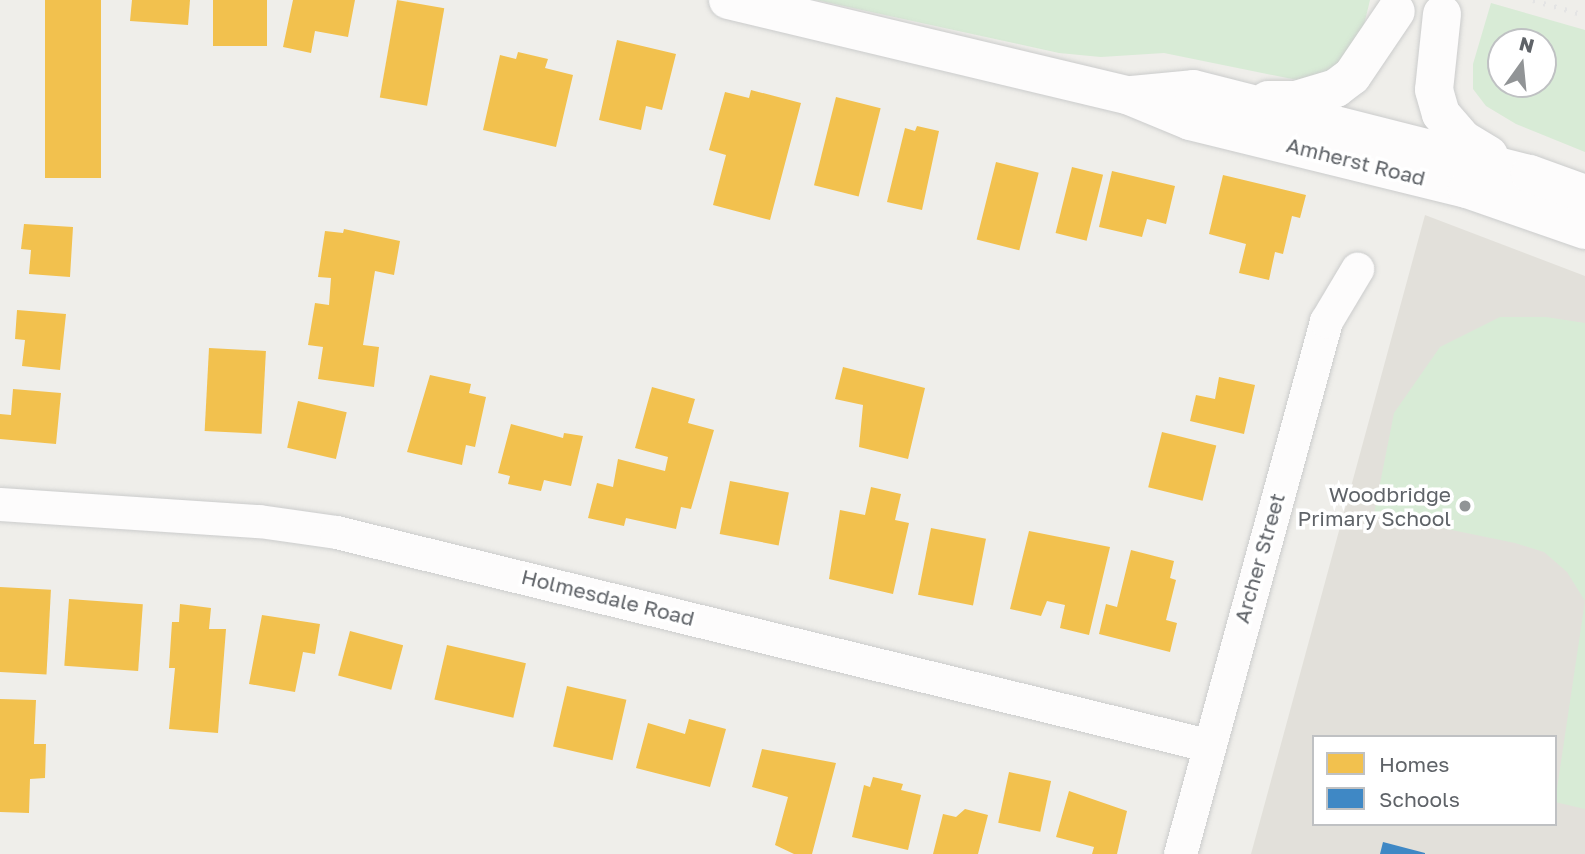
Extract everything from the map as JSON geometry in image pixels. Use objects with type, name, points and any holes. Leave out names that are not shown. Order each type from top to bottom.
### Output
[{"type":"street","name":"Amherst Road","points":[[728,0],[1127,95],[1190,121],[1530,174],[1585,194]]},
{"type":"street","points":[[1193,89],[1277,101],[1336,88],[1352,76],[1397,5]]},
{"type":"street","points":[[1354,145],[1397,5]]},
{"type":"street","points":[[1395,155],[1444,7]]},
{"type":"street","points":[[1444,7],[1434,90],[1441,114],[1464,140],[1530,174]]},
{"type":"street","name":"Amherst Road","points":[[1127,95],[1193,89],[1354,145]]},
{"type":"street","name":"Amherst Road","points":[[1395,155],[1585,230]]},
{"type":"street","name":"Archer Street","points":[[1180,854],[1207,745],[1326,321],[1357,269]]},
{"type":"street","name":"Holmesdale Road","points":[[0,504],[259,521],[336,532],[1207,745]]},
{"type":"shaded area","name":"Woodbridge Primary School","points":[[1425,215],[1585,276],[1585,854],[1251,854]]},
{"type":"green space","points":[[816,0],[1370,0],[1357,54],[1326,78],[1302,81],[1164,53],[1101,57],[1059,53]]},
{"type":"green space","points":[[1491,3],[1585,30],[1585,152],[1516,124],[1486,106],[1473,89],[1473,64]]},
{"type":"green space","points":[[1500,317],[1546,317],[1585,323],[1585,601],[1567,572],[1544,552],[1515,543],[1374,514],[1394,413],[1440,347]]},
{"type":"green space","points":[[1585,601],[1585,809],[1557,802]]},
{"type":"building: Homes","points":[[45,0],[101,0],[101,178],[45,178]]},
{"type":"building: Homes","points":[[132,0],[190,0],[188,25],[130,21]]},
{"type":"building: Homes","points":[[213,0],[267,0],[267,46],[213,46]]},
{"type":"building: Homes","points":[[293,0],[355,0],[348,37],[315,31],[311,53],[283,47]]},
{"type":"building: Homes","points":[[397,0],[444,8],[427,106],[380,97]]},
{"type":"building: Homes","points":[[617,40],[676,54],[662,110],[646,106],[641,130],[599,120]]},
{"type":"building: Homes","points":[[518,52],[548,59],[545,68],[573,75],[556,147],[483,130],[500,55],[516,59]]},
{"type":"building: Homes","points":[[751,90],[801,103],[770,220],[713,205],[726,155],[709,150],[725,92],[749,98]]},
{"type":"building: Homes","points":[[836,97],[881,108],[859,196],[814,185]]},
{"type":"building: Homes","points":[[917,126],[939,131],[922,210],[887,202],[905,128],[915,131]]},
{"type":"building: Homes","points":[[996,162],[1039,173],[1019,250],[977,240]]},
{"type":"building: Homes","points":[[1072,167],[1103,175],[1087,241],[1056,233]]},
{"type":"building: Homes","points":[[1112,171],[1175,186],[1166,224],[1147,219],[1142,237],[1099,227]]},
{"type":"building: Homes","points":[[1223,175],[1306,195],[1300,218],[1292,216],[1283,254],[1275,252],[1269,280],[1239,273],[1246,244],[1209,234]]},
{"type":"building: Homes","points":[[24,224],[73,227],[70,277],[29,274],[31,250],[21,249]]},
{"type":"building: Homes","points":[[344,229],[400,241],[394,275],[375,271],[363,345],[379,347],[374,387],[318,379],[323,347],[308,345],[315,303],[329,305],[331,278],[318,277],[325,231],[343,233]]},
{"type":"building: Homes","points":[[17,310],[66,314],[60,370],[22,366],[25,340],[15,339]]},
{"type":"building: Homes","points":[[209,348],[266,351],[262,434],[205,431]]},
{"type":"building: Homes","points":[[843,367],[925,388],[908,459],[859,447],[863,405],[835,399]]},
{"type":"building: Homes","points":[[430,375],[471,384],[469,393],[486,397],[475,447],[466,445],[462,465],[407,452]]},
{"type":"building: Homes","points":[[1219,377],[1255,385],[1244,434],[1190,421],[1196,395],[1215,399]]},
{"type":"building: Homes","points":[[652,387],[695,399],[688,423],[714,430],[691,509],[681,507],[676,529],[626,518],[624,526],[588,518],[597,483],[613,487],[618,459],[665,471],[668,457],[635,448]]},
{"type":"building: Homes","points":[[13,389],[61,393],[56,444],[0,439],[0,414],[11,415]]},
{"type":"building: Homes","points":[[298,401],[347,412],[336,459],[287,448]]},
{"type":"building: Homes","points":[[511,424],[563,438],[564,433],[583,436],[571,486],[544,480],[541,491],[508,484],[510,476],[498,473]]},
{"type":"building: Homes","points":[[1162,432],[1216,446],[1203,501],[1148,487]]},
{"type":"building: Homes","points":[[730,481],[789,492],[779,545],[720,534]]},
{"type":"building: Homes","points":[[871,487],[901,494],[895,520],[909,523],[893,594],[829,579],[840,510],[865,515]]},
{"type":"building: Homes","points":[[931,528],[986,539],[973,605],[918,595]]},
{"type":"building: Homes","points":[[1029,531],[1110,547],[1089,635],[1060,628],[1065,605],[1047,601],[1041,616],[1010,609]]},
{"type":"building: Homes","points":[[1131,550],[1174,561],[1170,578],[1176,580],[1166,620],[1177,623],[1170,652],[1099,634],[1106,604],[1117,607]]},
{"type":"building: Homes","points":[[0,587],[51,590],[46,675],[0,672]]},
{"type":"building: Homes","points":[[69,599],[143,604],[138,671],[64,666]]},
{"type":"building: Homes","points":[[180,604],[211,608],[209,629],[226,629],[218,733],[169,729],[175,668],[169,668],[172,622],[179,622]]},
{"type":"building: Homes","points":[[262,615],[320,624],[315,654],[303,652],[295,692],[249,684]]},
{"type":"building: Homes","points":[[350,631],[403,645],[391,690],[338,675]]},
{"type":"building: Homes","points":[[447,645],[526,663],[513,718],[434,700]]},
{"type":"building: Homes","points":[[567,686],[626,700],[612,760],[553,746]]},
{"type":"building: Homes","points":[[0,699],[36,700],[34,744],[46,744],[45,778],[30,779],[29,813],[0,812]]},
{"type":"building: Homes","points":[[689,719],[726,729],[710,787],[636,768],[648,723],[685,734]]},
{"type":"building: Homes","points":[[762,749],[836,763],[812,854],[794,854],[775,845],[788,797],[752,787]]},
{"type":"building: Homes","points":[[1009,772],[1051,781],[1040,832],[998,823]]},
{"type":"building: Homes","points":[[873,777],[903,784],[901,790],[921,795],[908,850],[852,837],[864,785],[870,787]]},
{"type":"building: Homes","points":[[1069,791],[1127,811],[1117,854],[1092,854],[1094,847],[1056,837]]},
{"type":"building: Homes","points":[[965,809],[988,815],[978,854],[933,854],[943,814],[956,817]]},
{"type":"building: Schools","points":[[1383,842],[1425,853],[1425,854],[1380,854]]},
{"type":"railway","points":[[1533,0],[1585,15]]},
{"type":"place","name":"Woodbridge Primary School","points":[[1465,506]]}]
